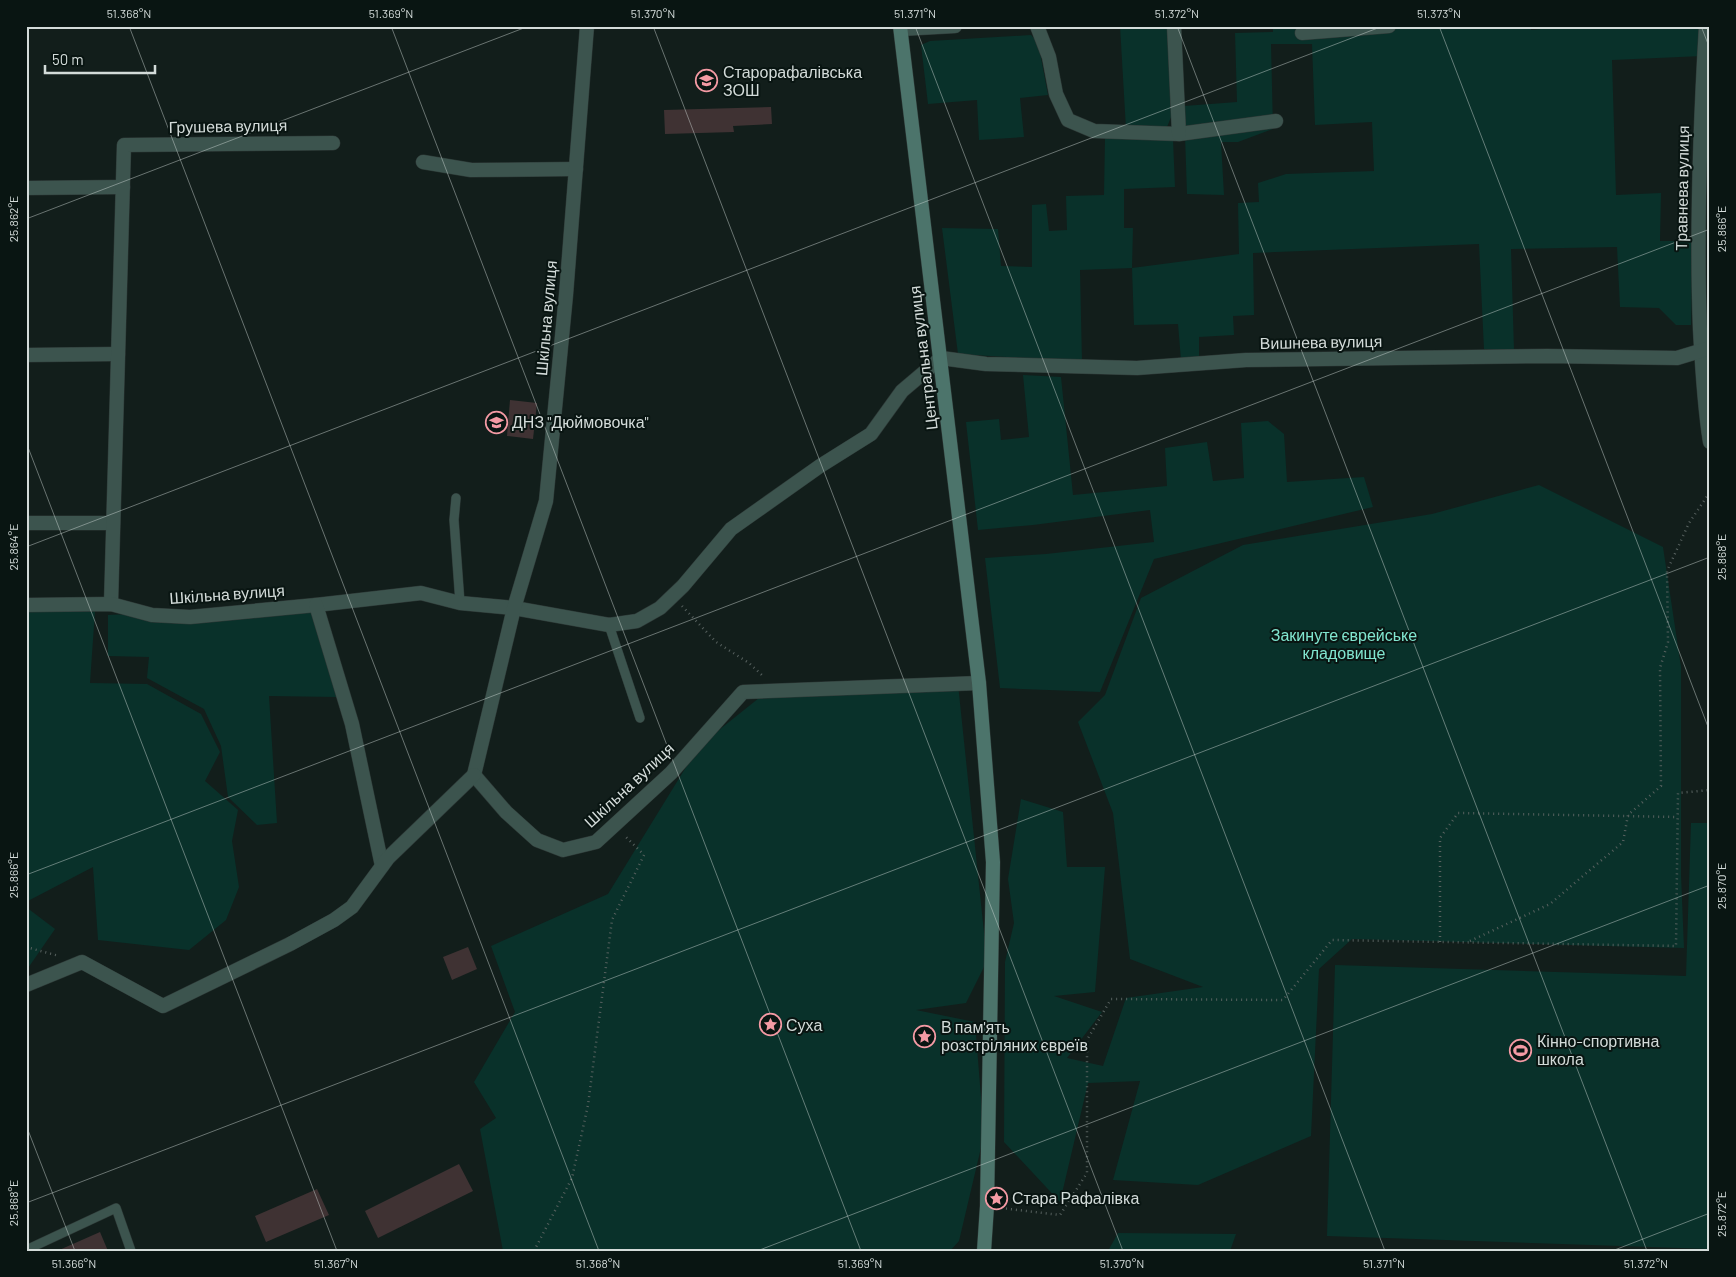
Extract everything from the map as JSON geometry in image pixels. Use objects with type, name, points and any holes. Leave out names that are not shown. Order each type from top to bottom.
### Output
[{"type":"main road","name":"Центральна вулиця","points":[[901,28],[979,683],[993,862],[987,1206],[984,1251]]},
{"type":"street","name":"Шкільна вулиця","points":[[586,26],[566,295],[546,501],[514,608],[474,775],[506,812],[537,840],[563,850],[596,842],[671,774],[743,692],[774,690]]},
{"type":"street","name":"Центральна вулиця","points":[[901,28],[955,26]]},
{"type":"street","points":[[1037,26],[1049,57],[1056,94],[1068,120],[1094,131],[1179,134],[1276,121]]},
{"type":"street","points":[[1174,26],[1179,134]]},
{"type":"street","points":[[1302,33],[1389,26]]},
{"type":"street","name":"Травнева вулиця","points":[[1706,26],[1698,171],[1699,299],[1706,349],[1704,410],[1710,442]]},
{"type":"street","name":"Грушева вулиця","points":[[123,187],[124,145],[333,143]]},
{"type":"street","points":[[422,162],[471,170],[576,170]]},
{"type":"street","points":[[26,188],[123,187],[111,604]]},
{"type":"street","name":"Вишнева вулиця","points":[[941,358],[986,364],[1137,368],[1246,360],[1547,356],[1677,358],[1706,349]]},
{"type":"street","points":[[26,355],[118,354]]},
{"type":"street","name":"Шкільна вулиця","points":[[26,605],[111,604],[152,615],[190,617],[316,605],[421,592],[460,603],[514,608],[610,625],[637,621],[660,608],[683,586],[731,529],[820,466],[871,434],[902,391],[941,358]]},
{"type":"street","points":[[26,523],[113,523]]},
{"type":"street","points":[[316,605],[352,724],[382,866]]},
{"type":"street","points":[[774,690],[979,683]]},
{"type":"street","points":[[26,985],[82,962],[163,1006],[334,920],[352,907],[388,858],[474,775]]},
{"type":"lane","points":[[456,498],[454,520],[460,603]]},
{"type":"lane","points":[[610,625],[640,718]]},
{"type":"lane","points":[[26,1250],[116,1208],[132,1251]]},
{"type":"path","points":[[1469,942],[1550,904],[1623,842],[1628,816],[1661,786],[1660,668],[1668,642],[1667,571],[1690,523],[1710,492]]},
{"type":"path","points":[[672,596],[716,642],[760,672],[774,690]]},
{"type":"path","points":[[987,1206],[1060,1215],[1086,1173],[1087,1040],[1112,999],[1283,1000],[1332,940],[1676,946],[1678,793],[1710,790]]},
{"type":"path","points":[[1440,942],[1440,838],[1458,813],[1678,817]]},
{"type":"path","points":[[534,1251],[572,1178],[588,1105],[612,920],[644,855],[615,825]]},
{"type":"path","points":[[26,947],[82,962]]},
{"type":"green space","points":[[1120,26],[1170,26],[1173,112],[1167,127],[1126,129]]},
{"type":"green space","points":[[1273,26],[1531,26],[1531,30],[1572,26],[1704,26],[1702,56],[1612,60],[1616,195],[1661,193],[1660,241],[1693,241],[1691,325],[1676,325],[1659,308],[1620,307],[1617,247],[1511,249],[1514,350],[1484,349],[1479,244],[1253,253],[1254,315],[1233,316],[1234,335],[1199,337],[1199,358],[1181,360],[1178,324],[1134,325],[1132,268],[1239,254],[1238,203],[1259,202],[1258,183],[1286,174],[1374,171],[1372,122],[1315,125],[1312,44],[1271,44],[1273,129],[1238,142],[1221,142],[1224,195],[1187,194],[1184,106],[1237,102],[1235,33],[1273,32]]},
{"type":"green space","points":[[1031,35],[1038,42],[1048,95],[1020,98],[1024,137],[979,140],[977,100],[928,104],[921,45],[930,41]]},
{"type":"green space","points":[[1105,138],[1173,139],[1175,187],[1124,189],[1124,228],[1133,228],[1132,268],[1080,270],[1082,362],[958,354],[942,228],[998,229],[1001,266],[1032,267],[1032,205],[1046,204],[1049,231],[1067,230],[1066,196],[1104,195]]},
{"type":"green space","points":[[1023,375],[1061,377],[1073,495],[1167,486],[1165,448],[1207,442],[1213,481],[1244,478],[1241,423],[1268,421],[1284,434],[1287,482],[1364,477],[1373,507],[1154,559],[1100,692],[1000,688],[985,558],[1046,554],[1154,542],[1150,510],[978,530],[966,422],[999,419],[1001,440],[1029,437]]},
{"type":"green space","name":"Закинуте єврейське кладовище","points":[[1539,485],[1663,547],[1681,667],[1681,875],[1684,948],[1352,939],[1319,969],[1311,1136],[1198,1185],[1113,1180],[1140,1081],[1088,1083],[1060,1202],[1004,1142],[1005,962],[1014,923],[1008,879],[1021,799],[1063,812],[1067,867],[1105,867],[1095,992],[1054,996],[1102,1012],[1067,1058],[1103,1066],[1126,998],[1203,987],[1130,959],[1113,813],[1078,722],[1105,695],[1141,598],[1243,545],[1432,514]]},
{"type":"green space","points":[[95,611],[90,683],[147,684],[201,714],[220,752],[205,781],[238,810],[232,841],[239,887],[226,920],[189,950],[98,940],[93,867],[26,902],[26,612]]},
{"type":"green space","points":[[309,611],[314,615],[337,697],[269,696],[277,823],[257,825],[228,797],[221,746],[204,709],[147,678],[149,657],[108,656],[108,615],[129,614],[185,624]]},
{"type":"green space","points":[[958,684],[987,961],[966,1003],[916,1010],[975,1022],[984,1135],[959,1241],[950,1251],[503,1251],[480,1129],[496,1118],[474,1082],[515,1012],[491,946],[608,894],[699,746],[774,686]]},
{"type":"green space","name":"Кінно-спортивна школа","points":[[1691,823],[1710,823],[1710,1249],[1327,1236],[1335,965],[1686,976]]},
{"type":"green space","points":[[26,907],[55,929],[26,971]]},
{"type":"green space","points":[[1118,1233],[1236,1234],[1230,1251],[1108,1251]]},
{"type":"building","points":[[771,107],[772,124],[733,126],[734,132],[665,134],[664,110]]},
{"type":"building","points":[[510,400],[537,403],[533,439],[507,436]]},
{"type":"building","points":[[468,947],[477,969],[452,980],[443,957]]},
{"type":"building","points":[[459,1164],[473,1191],[378,1238],[365,1211]]},
{"type":"building","points":[[317,1189],[329,1215],[266,1242],[255,1216]]},
{"type":"building","points":[[100,1232],[108,1251],[57,1251]]},
{"type":"place","name":"Старорафалівська ЗОШ","points":[[707,81]]},
{"type":"place","name":"ДНЗ \"Дюймовочка\"","points":[[496,422]]},
{"type":"place","name":"Суха","points":[[770,1025]]},
{"type":"place","name":"В пам'ять розстріляних євреїв","points":[[925,1036]]},
{"type":"place","name":"Кінно-спортивна школа","points":[[1521,1050]]},
{"type":"place","name":"Стара Рафалівка","points":[[996,1198]]}]
